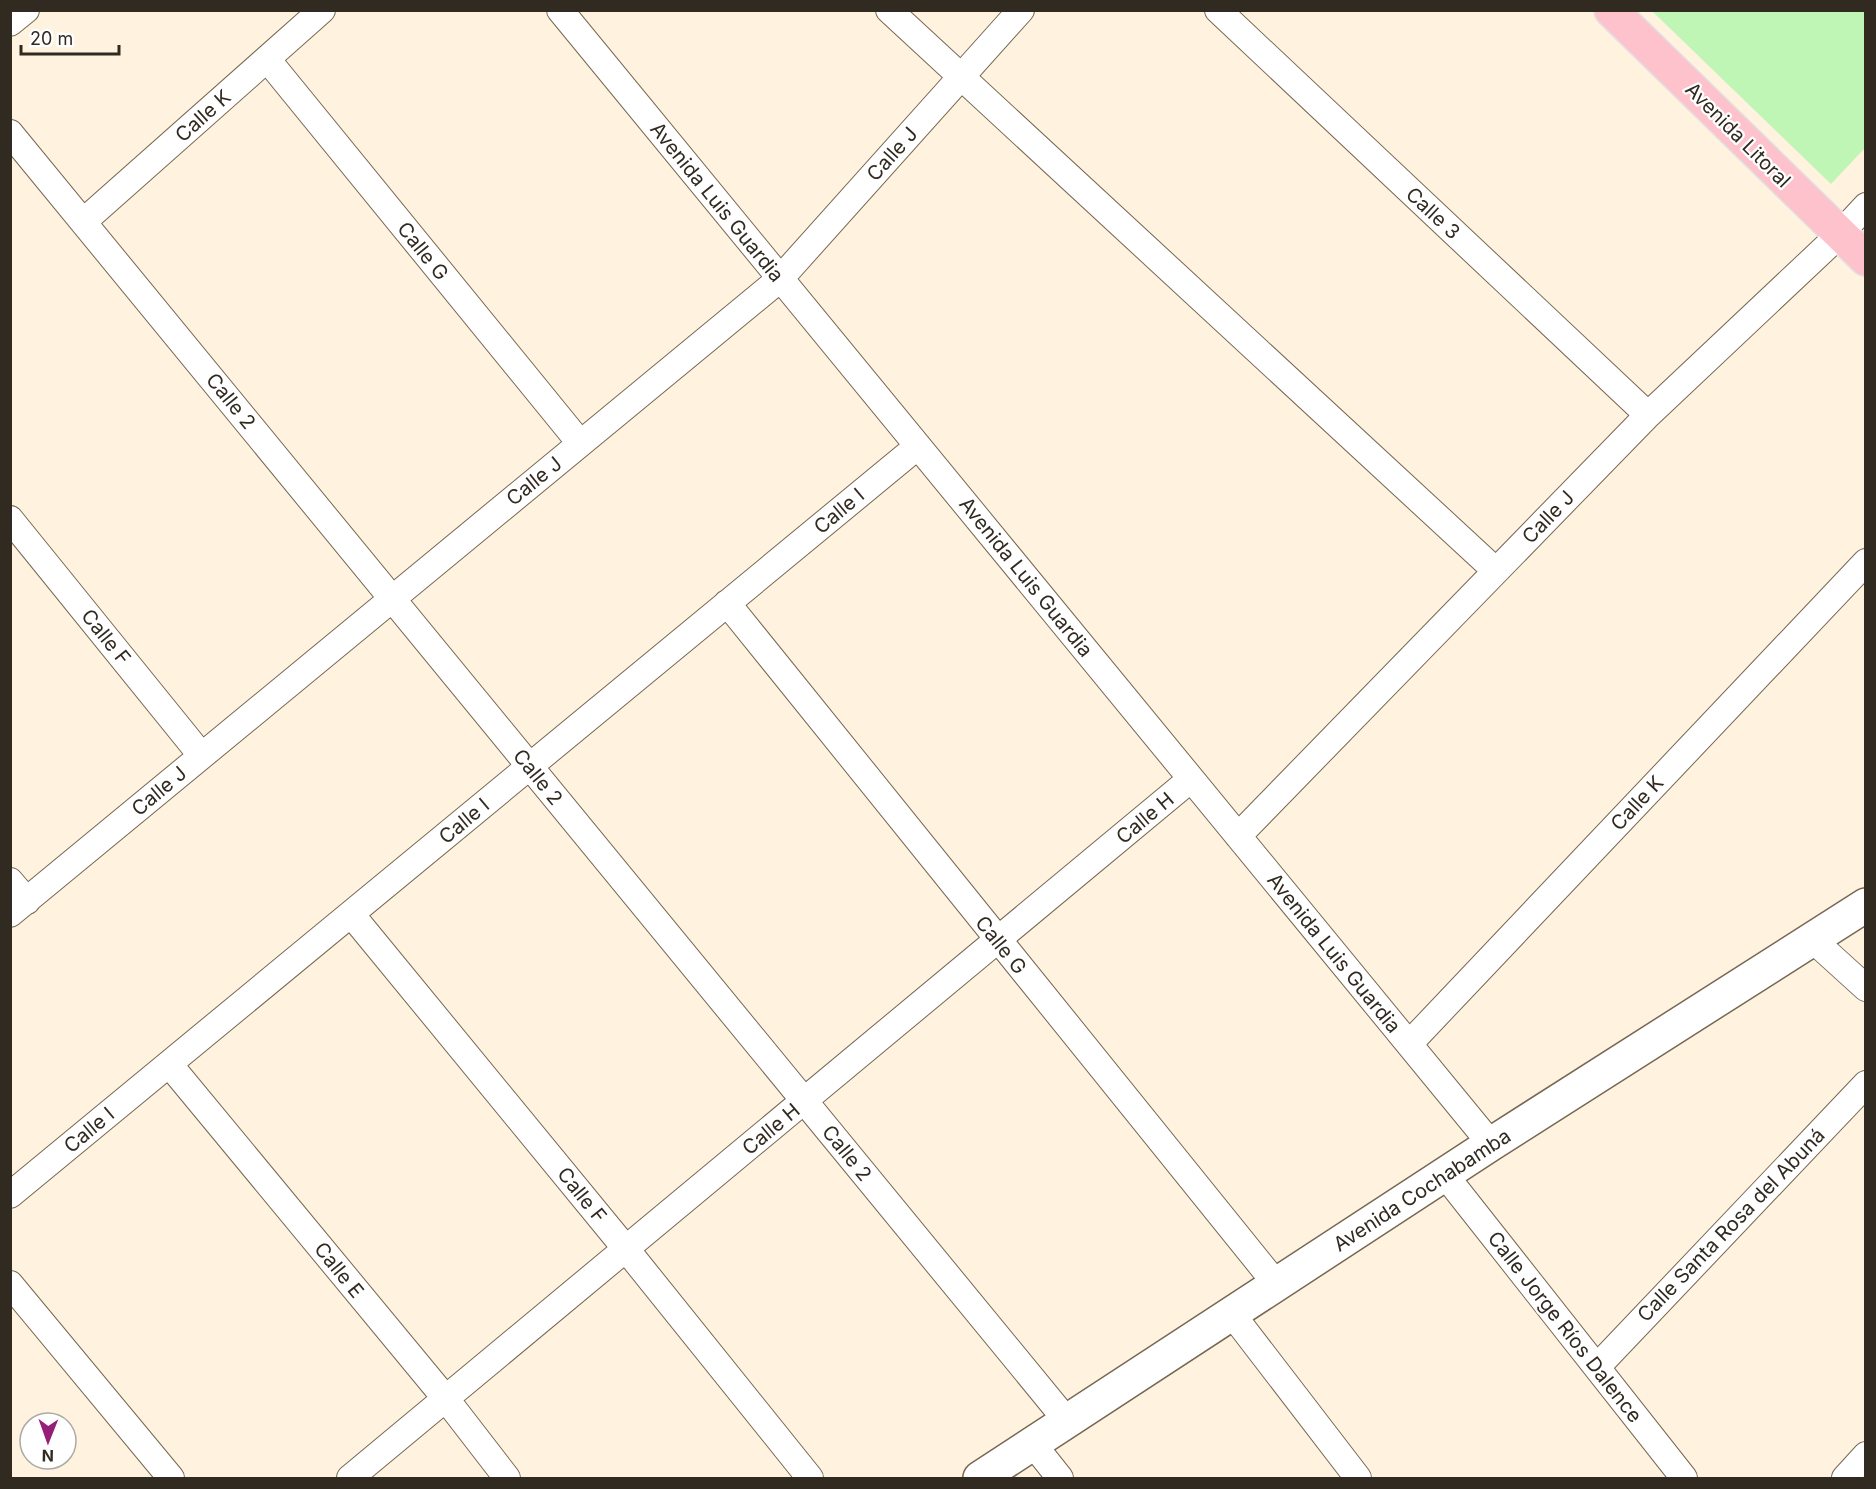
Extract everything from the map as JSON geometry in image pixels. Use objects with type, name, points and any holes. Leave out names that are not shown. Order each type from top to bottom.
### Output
[{"type":"main road","name":"Avenida Litoral","points":[[1611,10],[1866,259]]},
{"type":"main road","name":"Avenida Cochabamba","points":[[980,1479],[1491,1144],[1866,905]]},
{"type":"street","points":[[10,23],[26,10]]},
{"type":"street","name":"Calle K","points":[[83,222],[322,10]]},
{"type":"street","name":"Avenida Luis Guardia","points":[[560,10],[1491,1144]]},
{"type":"street","points":[[889,10],[1496,571]]},
{"type":"street","name":"Calle J","points":[[19,908],[392,597],[780,279],[1021,10]]},
{"type":"street","name":"Calle 3","points":[[1218,10],[1648,416]]},
{"type":"street","name":"Calle G","points":[[267,59],[580,443]]},
{"type":"street","name":"Calle 2","points":[[10,133],[1067,1421]]},
{"type":"street","name":"Calle J","points":[[1238,836],[1648,416],[1839,235],[1866,206]]},
{"type":"street","name":"Calle I","points":[[10,1195],[918,446]]},
{"type":"street","name":"Calle F","points":[[10,519],[201,755]]},
{"type":"street","name":"Calle K","points":[[1409,1044],[1866,562]]},
{"type":"street","name":"Calle G","points":[[727,603],[1276,1285]]},
{"type":"street","name":"Calle H","points":[[350,1479],[1191,779]]},
{"type":"street","points":[[10,881],[19,908]]},
{"type":"street","name":"Calle F","points":[[351,914],[626,1249],[810,1479]]},
{"type":"street","points":[[1812,939],[1866,988]]},
{"type":"street","name":"Calle E","points":[[169,1064],[446,1399],[507,1479]]},
{"type":"street","name":"Calle Santa Rosa del Abuná","points":[[1597,1367],[1866,1084]]},
{"type":"street","name":"Calle Jorge Ríos Dalence","points":[[1445,1175],[1684,1479]]},
{"type":"street","points":[[10,1284],[171,1479]]},
{"type":"street","points":[[1232,1314],[1358,1479]]},
{"type":"street","points":[[1033,1444],[1060,1479]]},
{"type":"street","points":[[1845,1479],[1866,1455]]},
{"type":"green space","points":[[1652,11],[1865,11],[1865,148],[1831,184]]}]
